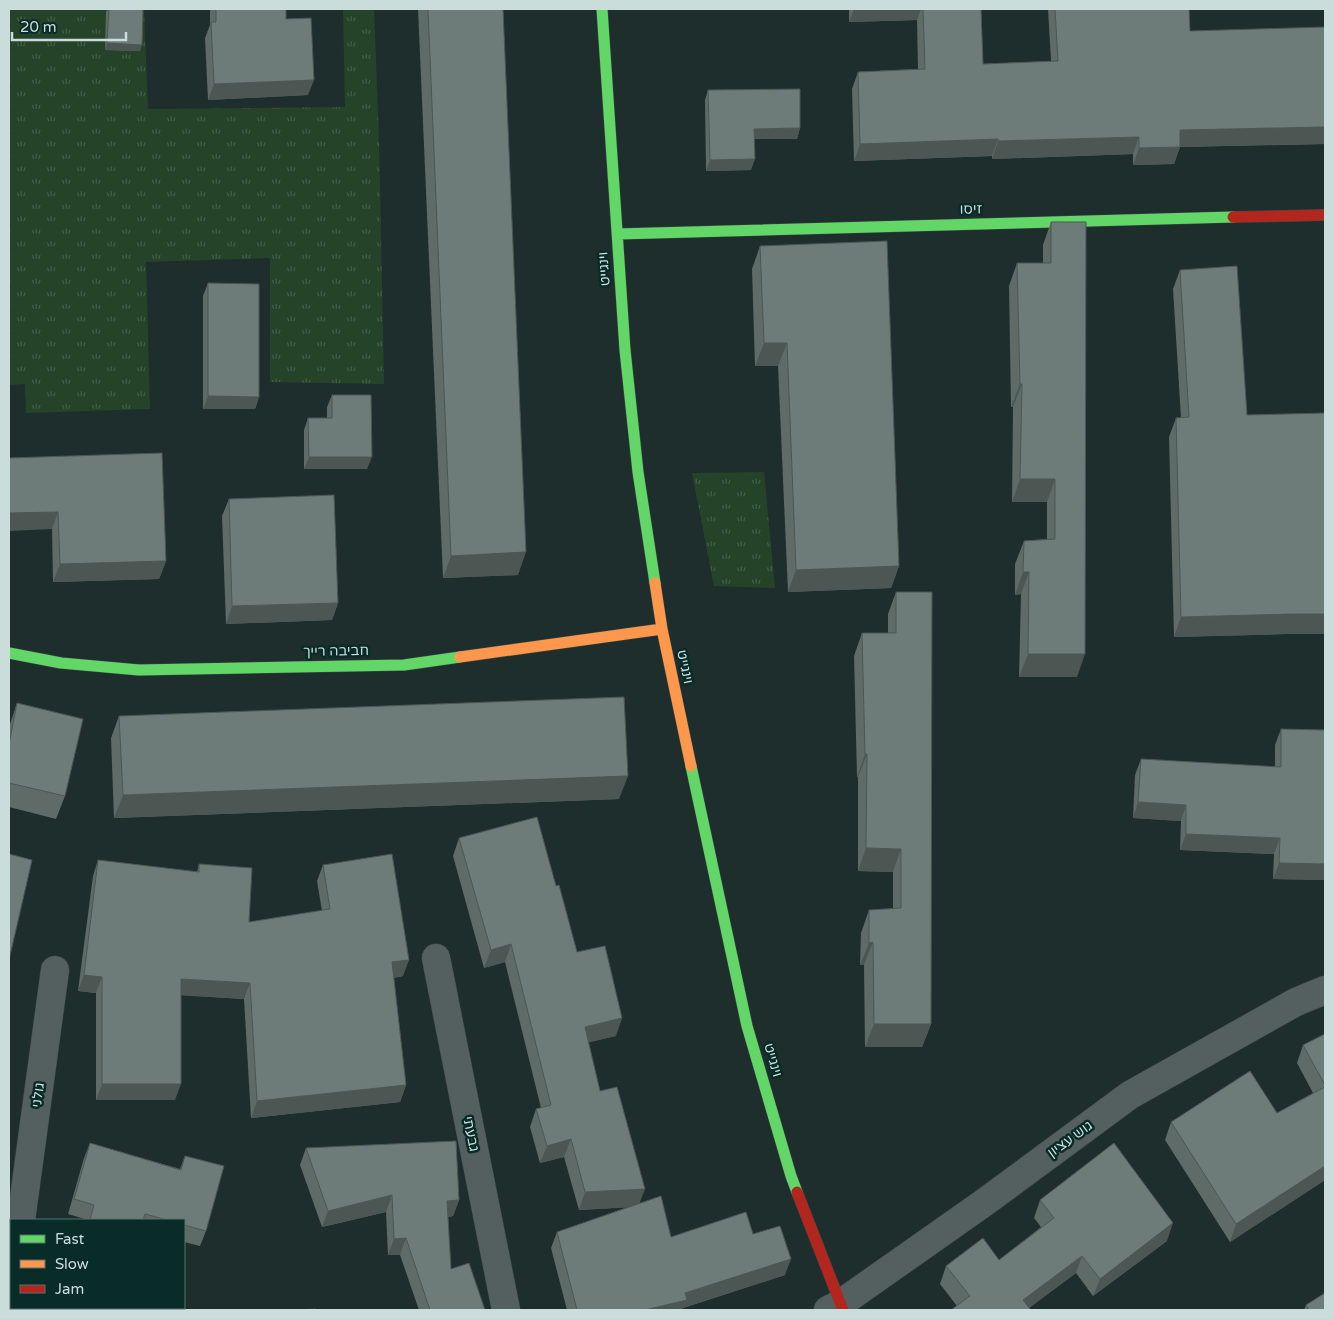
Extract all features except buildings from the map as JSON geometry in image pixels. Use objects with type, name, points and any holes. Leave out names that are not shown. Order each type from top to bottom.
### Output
[{"type":"street","name":"וינגייט","points":[[602,9],[625,350],[638,472],[662,629],[747,1026],[791,1176],[837,1308]]},
{"type":"street","name":"זיסו","points":[[617,234],[1325,215]]},
{"type":"street","name":"חביבה רייך","points":[[9,653],[61,663],[139,670],[404,665],[662,629]]},
{"type":"street","name":"גבעתי","points":[[436,958],[506,1310]]},
{"type":"street","name":"גולני","points":[[21,1219],[55,970]]},
{"type":"street","name":"גוש עציון","points":[[837,1308],[1130,1095],[1288,1006],[1325,990]]},
{"type":"green space","points":[[9,9],[144,9],[148,109],[345,107],[343,9],[374,9],[379,138],[384,384],[270,382],[270,258],[146,262],[150,409],[26,413],[25,384],[9,385]]},
{"type":"green space","points":[[764,472],[775,588],[714,586],[692,473]]},
{"type":"traffic: fast","points":[[602,9],[625,350],[638,472],[655,583]]},
{"type":"traffic: fast","points":[[617,234],[1233,217]]},
{"type":"traffic: fast","points":[[9,653],[61,663],[139,670],[404,665],[460,657]]},
{"type":"traffic: fast","points":[[691,766],[747,1026],[797,1192]]},
{"type":"traffic: slow","points":[[655,583],[662,629],[691,766]]},
{"type":"traffic: slow","points":[[460,657],[662,629]]},
{"type":"traffic: jam","points":[[1233,217],[1325,215]]},
{"type":"traffic: jam","points":[[797,1192],[843,1310]]}]
